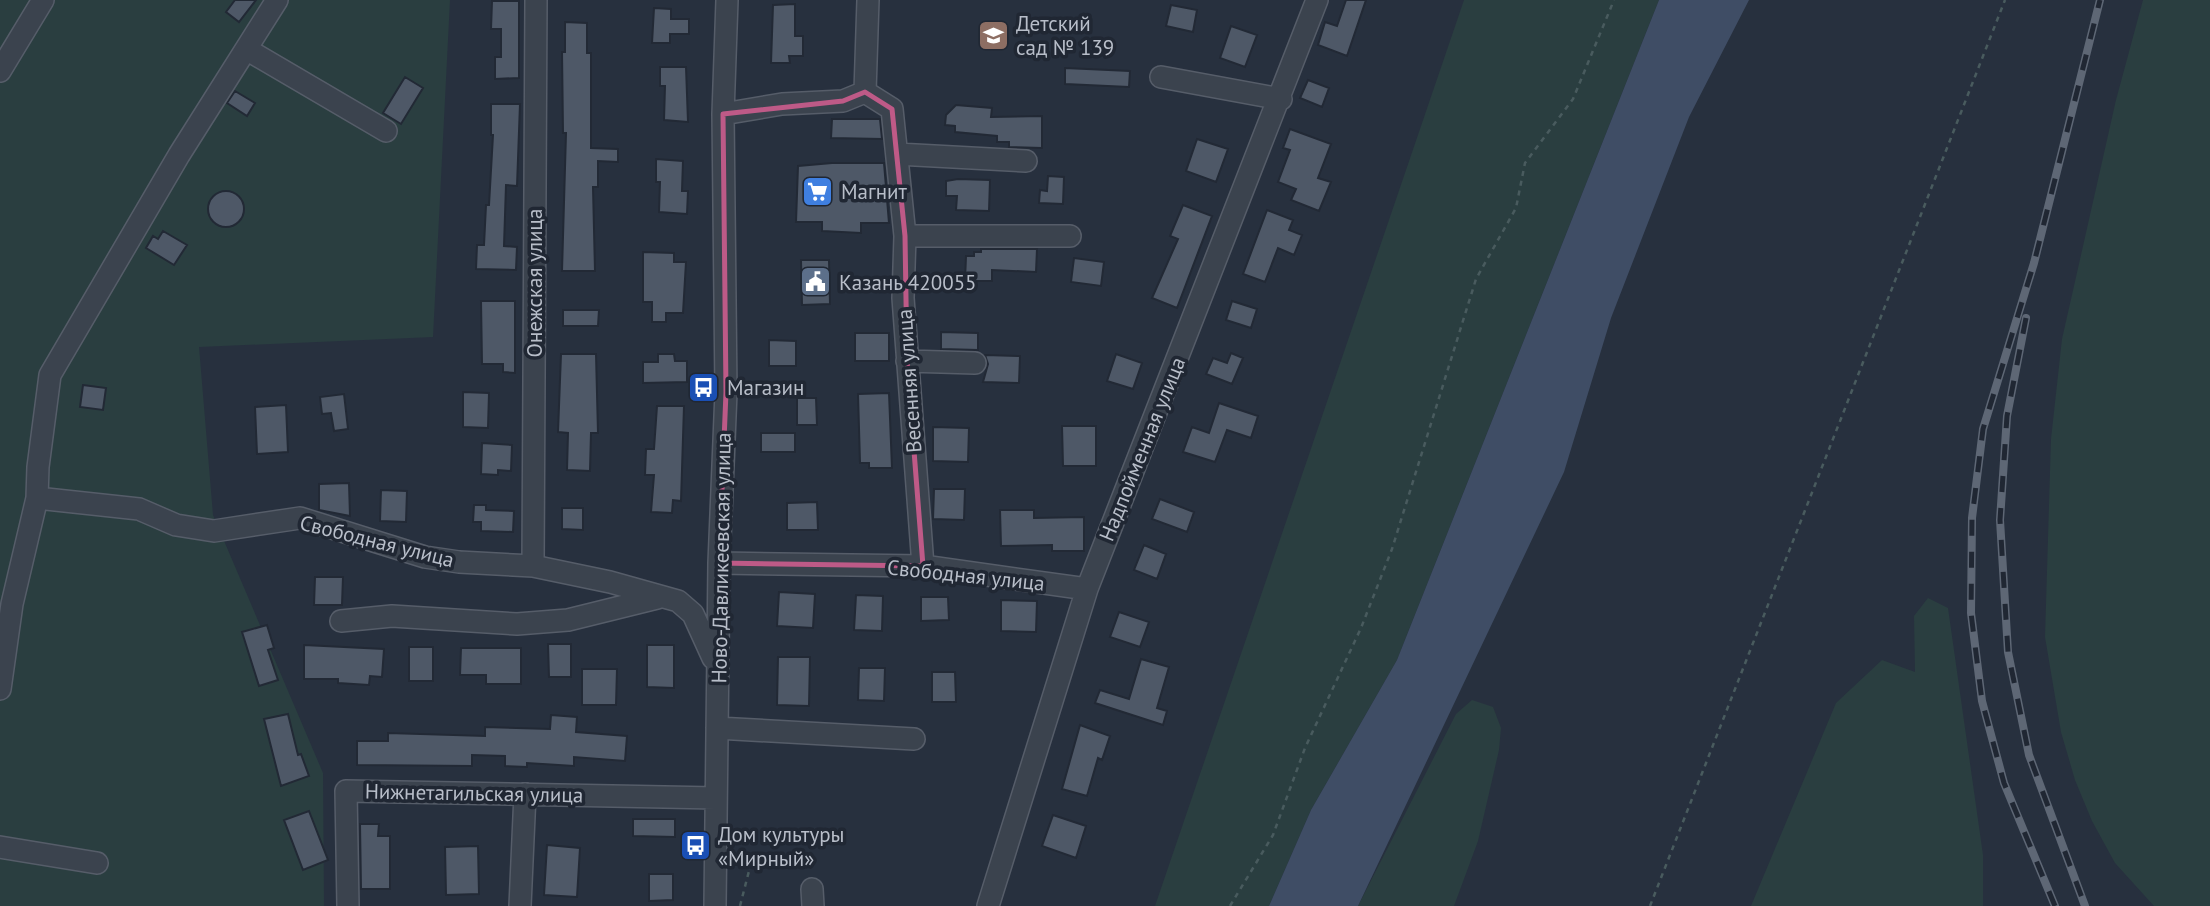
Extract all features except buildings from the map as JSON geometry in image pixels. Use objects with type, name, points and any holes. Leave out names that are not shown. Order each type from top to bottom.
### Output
[{"type":"street","points":[[0,71],[43,0]]},
{"type":"street","points":[[0,688],[12,604],[37,498],[50,375],[179,155],[276,0]]},
{"type":"street","name":"Онежская улица","points":[[533,566],[536,0]]},
{"type":"street","name":"Ново-Давликеевская улица","points":[[715,906],[718,573],[726,392],[723,114],[727,0]]},
{"type":"street","points":[[723,114],[782,104],[843,102],[866,92],[868,0]]},
{"type":"street","name":"Надпойменная улица","points":[[988,906],[1087,589],[1281,99],[1317,0]]},
{"type":"street","points":[[246,49],[386,131]]},
{"type":"street","points":[[1161,76],[1281,99]]},
{"type":"street","name":"Весенняя улица","points":[[866,92],[892,109],[905,236],[902,298],[923,566]]},
{"type":"street","points":[[897,155],[1026,161]]},
{"type":"street","points":[[905,236],[1070,236]]},
{"type":"street","points":[[907,361],[975,363]]},
{"type":"street","name":"Свободная улица","points":[[37,498],[139,509],[176,525],[214,531],[300,518],[425,557],[533,566],[610,582],[669,599]]},
{"type":"street","name":"Свободная улица","points":[[718,573],[923,566],[1087,589]]},
{"type":"street","points":[[341,621],[392,616],[517,624],[568,620],[669,599],[697,597],[718,573]]},
{"type":"street","points":[[669,599],[693,614],[718,670]]},
{"type":"street","points":[[717,728],[914,739]]},
{"type":"street","name":"Нижнетагильская улица","points":[[348,906],[346,791],[716,798]]},
{"type":"street","points":[[520,906],[525,794]]},
{"type":"street","points":[[0,847],[97,863]]},
{"type":"path","points":[[1230,906],[1273,835],[1305,748],[1361,628],[1392,549],[1476,279],[1517,208],[1525,163],[1573,99],[1614,0]]},
{"type":"path","points":[[1650,906],[2005,0]]},
{"type":"path","points":[[740,906],[750,867]]},
{"type":"highlighted area","points":[[865,92],[892,109],[905,236],[907,361],[923,566],[719,563],[726,392],[723,114],[843,101]]},
{"type":"green space","points":[[0,0],[450,0],[433,337],[199,347],[213,515],[323,773],[324,906],[0,906]]},
{"type":"green space","points":[[1464,0],[1659,0],[1397,660],[1311,810],[1269,906],[1155,906]]},
{"type":"green space","points":[[2143,0],[2210,0],[2210,906],[2154,906],[2115,863],[2092,821],[2075,780],[2061,732],[2045,637],[2051,439],[2062,339],[2116,100]]},
{"type":"green space","points":[[1928,598],[1948,608],[1983,855],[1983,906],[1751,906],[1836,703],[1882,660],[1915,672],[1914,616]]},
{"type":"green space","points":[[1472,700],[1493,707],[1501,728],[1499,750],[1478,841],[1454,906],[1358,906],[1456,714]]},
{"type":"water","points":[[1659,0],[1749,0],[1689,117],[1611,318],[1564,472],[1358,906],[1269,906],[1311,810],[1397,660]]},
{"type":"railway","points":[[2055,906],[2004,783],[1982,701],[1971,613],[1972,518],[1983,429],[2034,263],[2100,0]]},
{"type":"railway","points":[[2026,318],[2007,416],[2000,520],[2008,652],[2029,755],[2085,906]]},
{"type":"place","name":"Детский сад № 139","points":[[993,35]]},
{"type":"place","name":"Магнит","points":[[818,191]]},
{"type":"place","name":"Казань 420055","points":[[816,282]]},
{"type":"place","name":"Магазин","points":[[704,387]]},
{"type":"place","name":"Дом культуры «Мирный»","points":[[695,846]]}]
